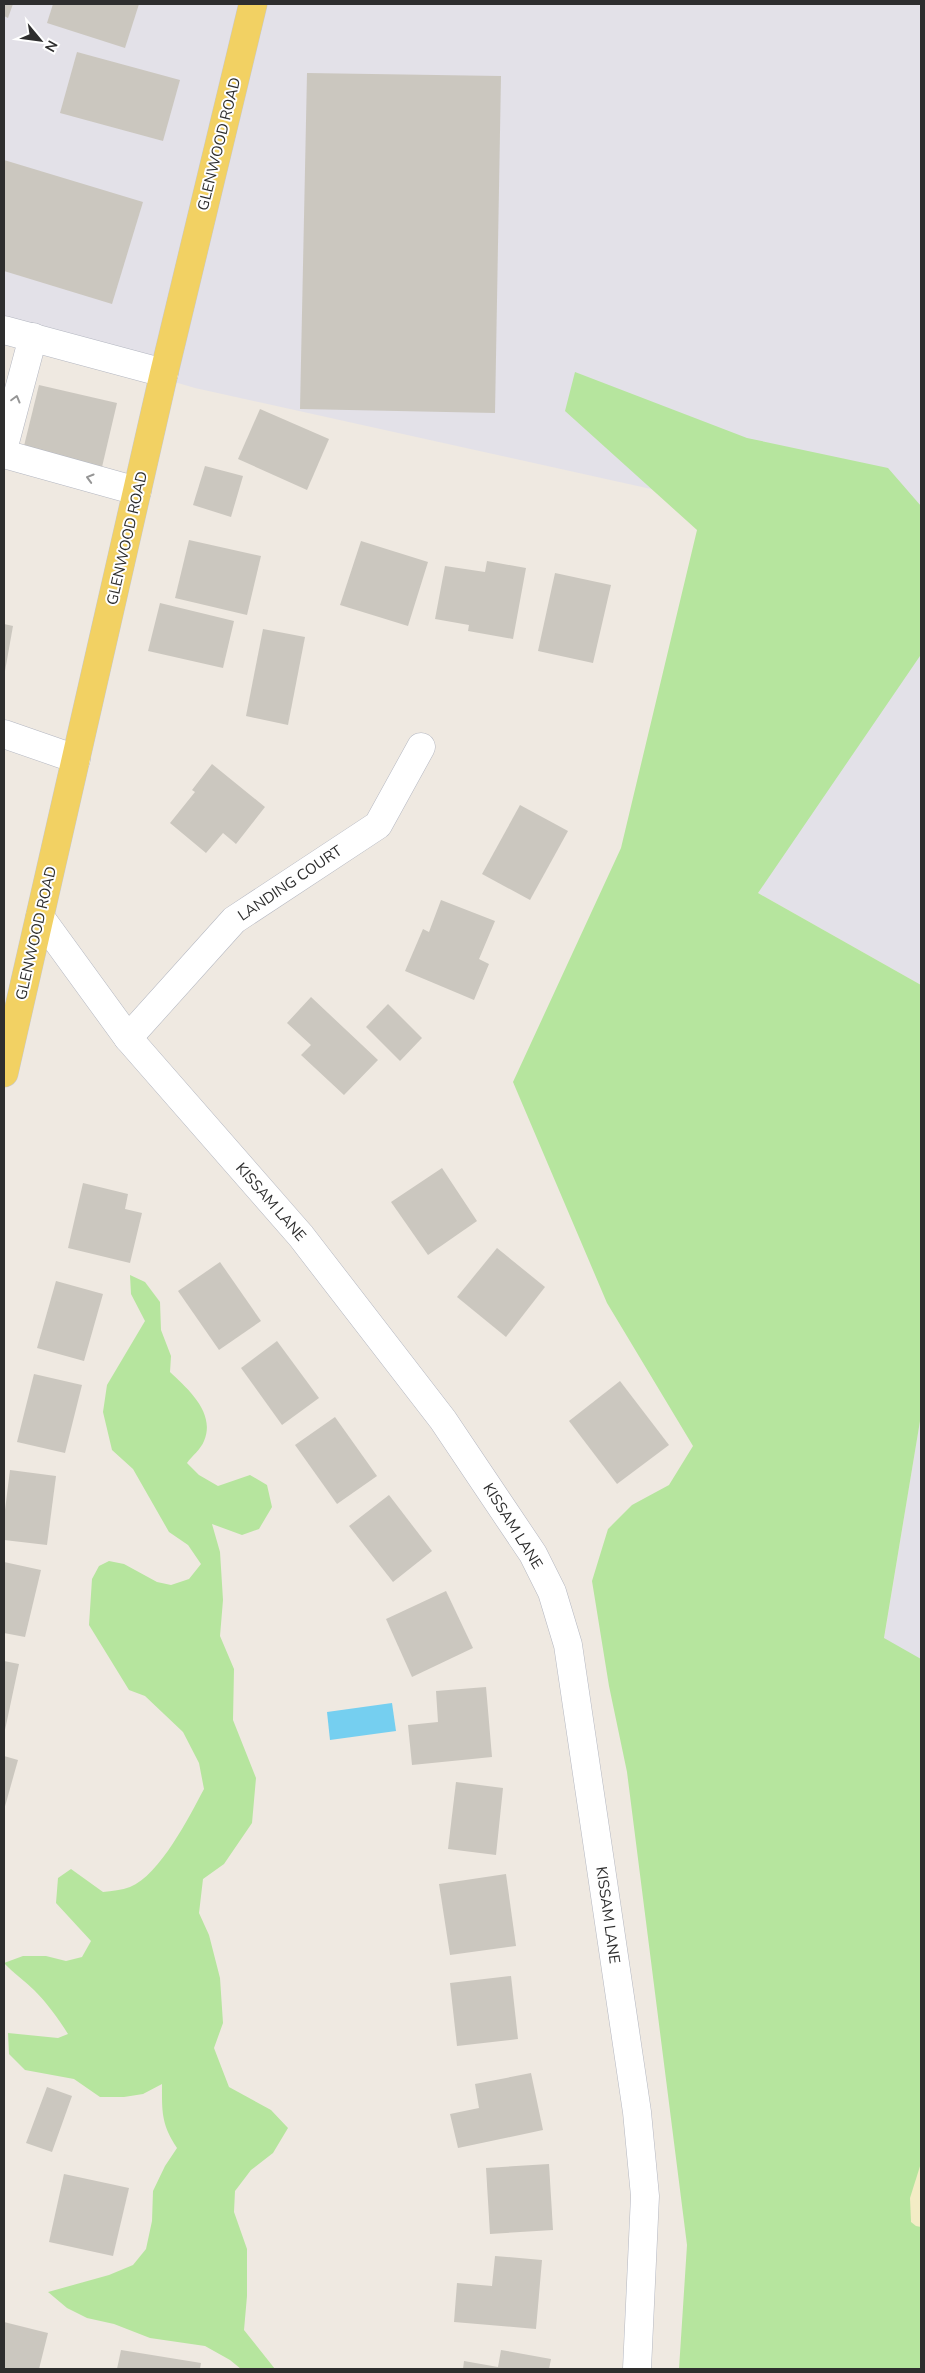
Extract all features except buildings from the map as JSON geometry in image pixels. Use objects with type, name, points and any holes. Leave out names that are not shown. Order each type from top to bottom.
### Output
[{"type":"main road","name":"GLENWOOD ROAD","points":[[4,1073],[164,373],[253,4]]},
{"type":"street","points":[[4,330],[164,373]]},
{"type":"street","points":[[4,446],[32,337]]},
{"type":"street","points":[[4,454],[137,491]]},
{"type":"street","points":[[4,734],[76,759]]},
{"type":"street","name":"LANDING COURT","points":[[128,1038],[234,920],[378,825],[421,747]]},
{"type":"street","name":"KISSAM LANE","points":[[40,917],[128,1038],[301,1236],[443,1420],[533,1554],[552,1592],[568,1645],[637,2112],[645,2196],[637,2369]]},
{"type":"shaded area","points":[[4,4],[921,4],[921,530],[651,489],[195,388],[4,332]]},
{"type":"shaded area","points":[[921,580],[921,985],[758,893]]},
{"type":"shaded area","points":[[921,1415],[921,1813],[884,1639]]},
{"type":"green space","points":[[575,372],[747,438],[888,468],[921,506],[920,656],[758,893],[921,985],[921,1415],[884,1638],[921,1659],[921,2369],[679,2369],[687,2245],[627,1772],[609,1686],[592,1581],[608,1529],[632,1505],[669,1485],[693,1446],[607,1303],[513,1082],[621,848],[697,530],[565,411]]},
{"type":"green space","points":[[130,1275],[145,1282],[160,1302],[161,1330],[171,1356],[170,1372],[192,1394],[203,1411],[207,1431],[204,1441],[199,1450],[187,1463],[199,1475],[218,1486],[250,1475],[267,1485],[272,1507],[259,1529],[242,1535],[212,1524],[220,1552],[223,1600],[220,1636],[234,1669],[233,1720],[256,1778],[252,1823],[224,1864],[203,1879],[199,1913],[209,1935],[220,1978],[223,2023],[214,2048],[229,2087],[271,2110],[288,2128],[273,2153],[251,2170],[235,2191],[234,2212],[247,2249],[247,2296],[244,2330],[275,2369],[241,2369],[230,2360],[205,2346],[150,2338],[114,2324],[87,2318],[67,2308],[48,2292],[109,2275],[133,2265],[146,2249],[152,2221],[153,2191],[165,2166],[177,2148],[168,2132],[163,2117],[162,2084],[143,2094],[124,2097],[100,2097],[74,2079],[25,2070],[9,2054],[8,2033],[58,2038],[68,2034],[39,1995],[4,1963],[23,1956],[46,1956],[66,1961],[82,1957],[91,1941],[56,1903],[58,1878],[71,1869],[103,1892],[130,1887],[152,1871],[163,1858],[204,1789],[199,1763],[183,1732],[145,1696],[129,1690],[89,1625],[92,1579],[99,1566],[109,1561],[124,1564],[157,1582],[171,1585],[189,1579],[201,1564],[188,1545],[169,1532],[133,1469],[112,1450],[103,1412],[107,1385],[145,1321],[131,1294]]},
{"type":"sand","points":[[921,2163],[921,2227],[911,2222],[910,2198]]},
{"type":"water","points":[[392,1703],[396,1731],[330,1740],[327,1712]]}]
